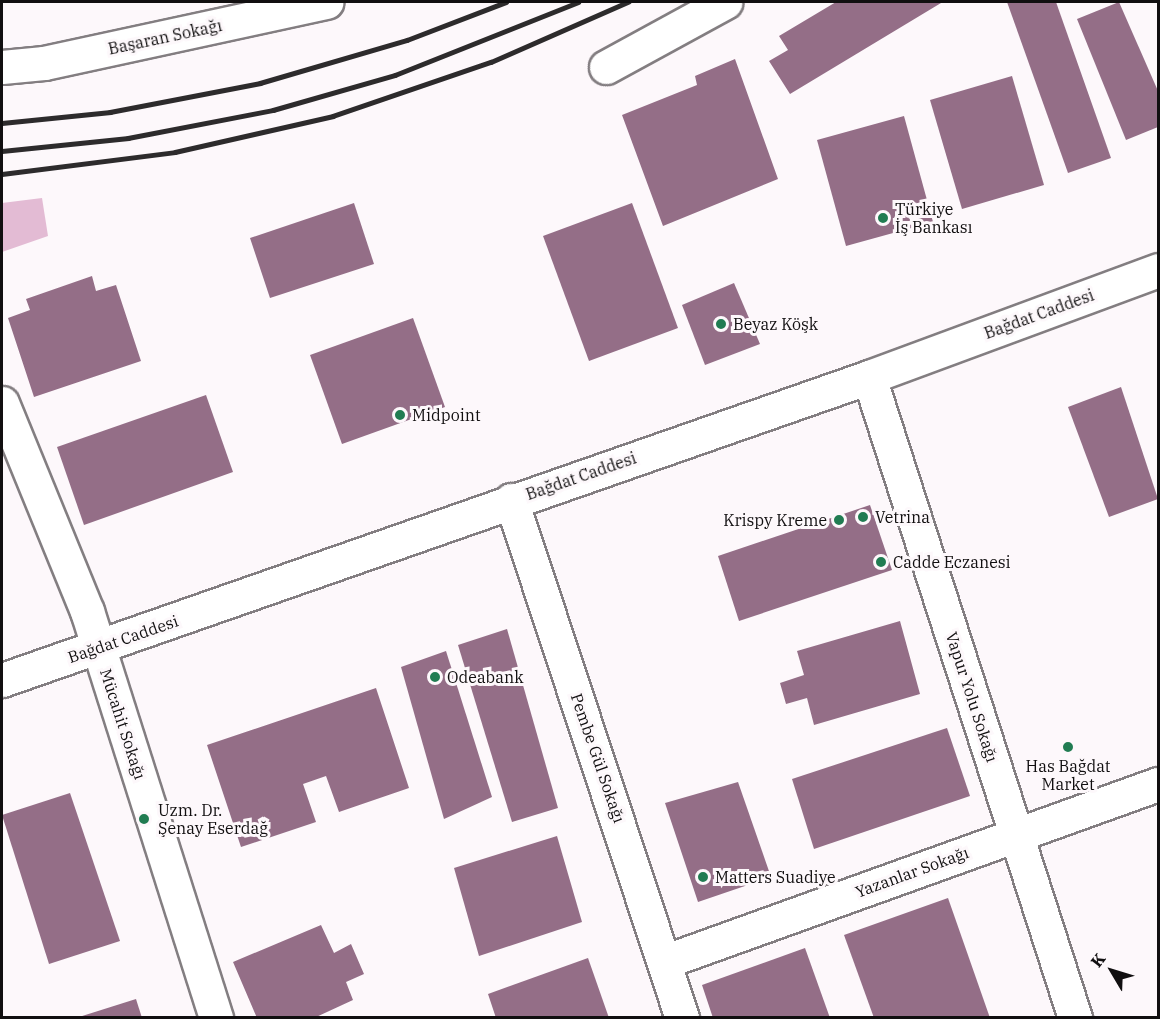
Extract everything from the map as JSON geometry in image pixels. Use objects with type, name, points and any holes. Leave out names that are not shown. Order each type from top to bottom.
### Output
[{"type":"street","name":"Başaran Sokağı","points":[[2,67],[44,63],[327,2]]},
{"type":"street","points":[[606,67],[725,2]]},
{"type":"street","name":"Bağdat Caddesi","points":[[2,680],[99,648],[511,500],[869,377],[1158,270]]},
{"type":"street","name":"Vapur Yolu Sokağı","points":[[869,377],[1075,1017]]},
{"type":"street","name":"Mücahit Sokağı","points":[[2,403],[99,648],[216,1017]]},
{"type":"street","name":"Pembe Gül Sokağı","points":[[511,500],[666,961],[682,1017]]},
{"type":"street","name":"Yazanlar Sokağı","points":[[666,961],[1158,784]]},
{"type":"shaded area","points":[[42,198],[48,236],[2,252],[2,203]]},
{"type":"building","points":[[836,2],[941,3],[790,94],[769,61],[788,50],[779,36]]},
{"type":"building","points":[[1007,2],[1056,2],[1111,158],[1068,173]]},
{"type":"building","points":[[1119,2],[1158,91],[1158,127],[1126,140],[1077,19]]},
{"type":"building","points":[[735,59],[778,179],[663,226],[622,115],[697,85],[695,76]]},
{"type":"building","points":[[1012,76],[1044,185],[962,209],[930,100]]},
{"type":"building","points":[[904,116],[933,222],[846,246],[817,140]]},
{"type":"building","points":[[354,203],[374,264],[270,298],[250,238]]},
{"type":"building","points":[[632,203],[678,328],[589,361],[543,236]]},
{"type":"building","points":[[92,276],[96,291],[116,285],[141,361],[34,397],[8,318],[30,310],[26,299]]},
{"type":"building","name":"Beyaz Köşk","points":[[734,283],[760,344],[705,365],[682,305]]},
{"type":"building","points":[[413,318],[445,407],[342,444],[310,355]]},
{"type":"building","points":[[1121,387],[1158,499],[1109,517],[1068,407]]},
{"type":"building","points":[[206,395],[233,472],[84,525],[57,447]]},
{"type":"building","points":[[870,505],[892,570],[739,621],[718,556]]},
{"type":"building","points":[[900,621],[920,694],[814,725],[807,698],[786,704],[780,683],[804,675],[797,651]]},
{"type":"building","points":[[507,629],[558,808],[512,822],[458,645]]},
{"type":"building","points":[[446,651],[492,797],[444,819],[401,667]]},
{"type":"building","points":[[376,688],[409,788],[339,812],[326,776],[303,784],[316,822],[241,847],[207,745]]},
{"type":"building","points":[[947,728],[970,796],[814,849],[792,779]]},
{"type":"building","points":[[738,782],[771,877],[698,902],[665,803]]},
{"type":"building","points":[[70,793],[120,941],[49,964],[2,815]]},
{"type":"building","points":[[557,836],[582,922],[479,956],[454,868]]},
{"type":"building","points":[[948,898],[990,1018],[874,1018],[844,935]]},
{"type":"building","points":[[321,925],[334,953],[351,944],[364,974],[346,982],[353,1000],[314,1018],[257,1018],[233,962]]},
{"type":"building","points":[[805,948],[830,1018],[713,1018],[702,985]]},
{"type":"building","points":[[588,958],[609,1018],[496,1018],[488,994]]},
{"type":"building","points":[[136,999],[142,1018],[79,1018],[79,1017]]},
{"type":"railway","points":[[2,123],[110,112],[260,83],[407,40],[506,2]]},
{"type":"railway","points":[[2,151],[128,138],[273,110],[395,75],[578,2]]},
{"type":"railway","points":[[2,174],[175,152],[333,116],[491,62],[628,2]]},
{"type":"place","name":"Türkiye İş Bankası","points":[[883,218]]},
{"type":"place","name":"Beyaz Köşk","points":[[721,324]]},
{"type":"place","name":"Midpoint","points":[[400,415]]},
{"type":"place","name":"Vetrina","points":[[863,517]]},
{"type":"place","name":"Krispy Kreme","points":[[839,520]]},
{"type":"place","name":"Cadde Eczanesi","points":[[881,562]]},
{"type":"place","name":"Odeabank","points":[[435,677]]},
{"type":"place","name":"Has Bağdat Market","points":[[1068,747]]},
{"type":"place","name":"Uzm. Dr. Şenay Eserdağ","points":[[144,819]]},
{"type":"place","name":"Matters Suadiye","points":[[703,877]]}]
